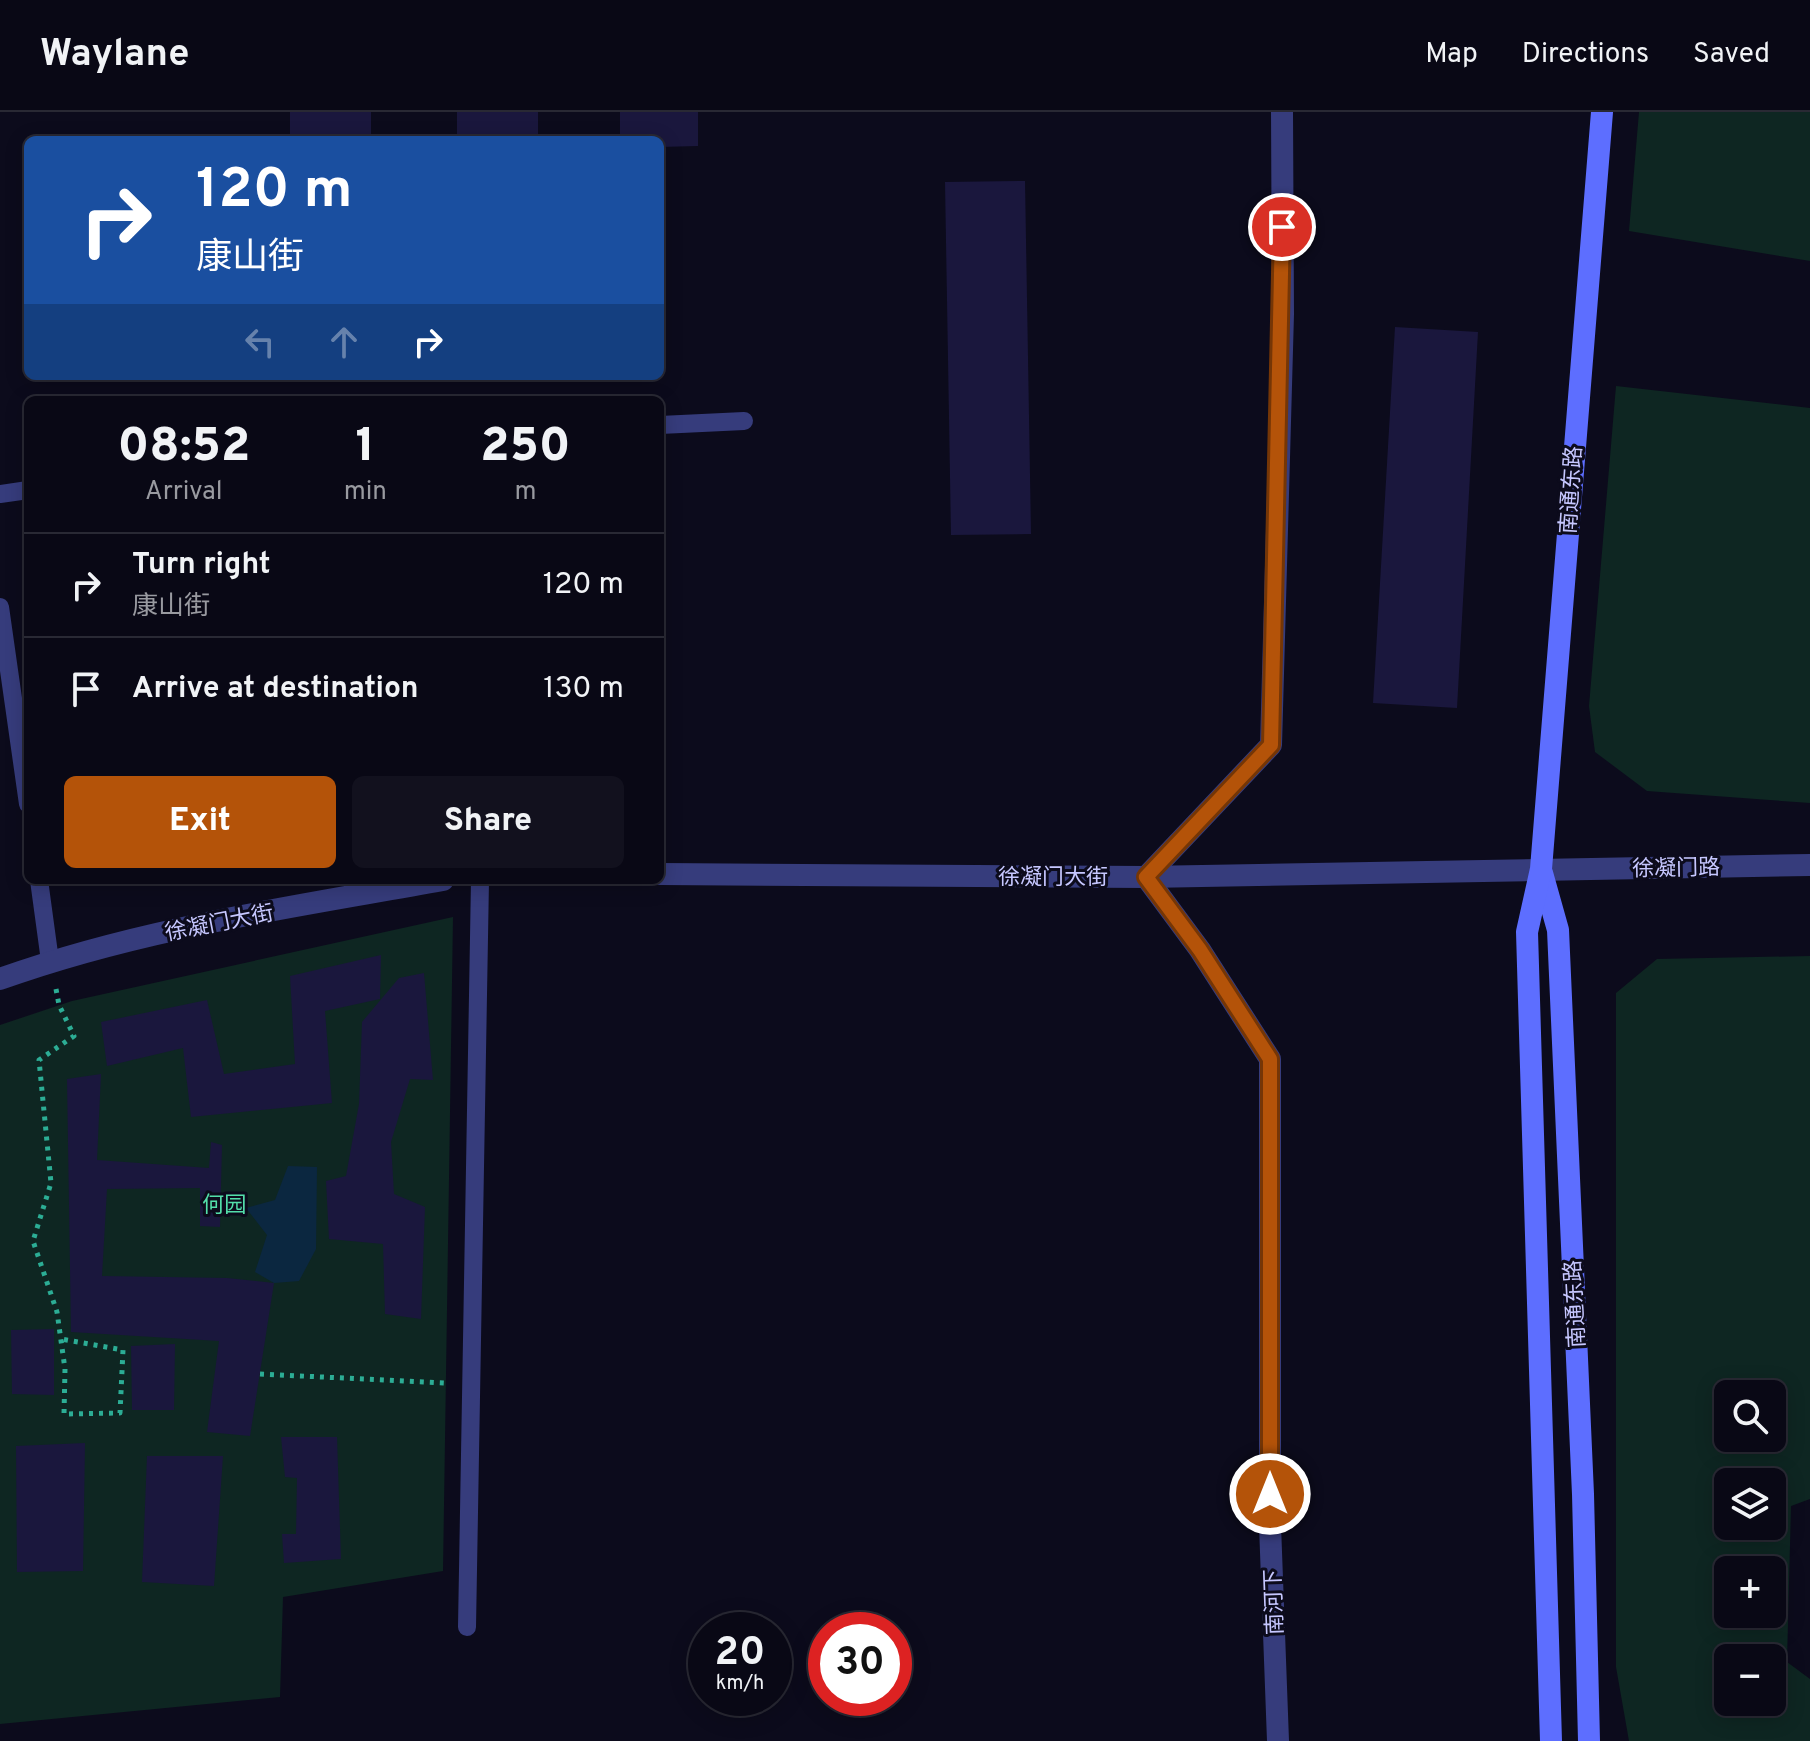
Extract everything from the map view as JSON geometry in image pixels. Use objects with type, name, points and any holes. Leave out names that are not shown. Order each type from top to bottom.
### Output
[{"type":"main road","name":"南通东路","points":[[1551,1741],[1527,932],[1541,869],[1602,112]]},
{"type":"main road","name":"南通东路","points":[[1541,869],[1558,930],[1582,1478],[1589,1741]]},
{"type":"street","points":[[1146,877],[1271,745],[1283,314],[1282,112]]},
{"type":"street","name":"徐凝门路","points":[[1541,869],[1810,865]]},
{"type":"street","name":"徐凝门大街","points":[[664,874],[1146,877],[1541,869]]},
{"type":"street","name":"南河下","points":[[1146,877],[1200,950],[1270,1059],[1270,1525],[1278,1741]]},
{"type":"street","name":"徐凝门大街","points":[[0,979],[50,961],[194,926],[421,884]]},
{"type":"lane","points":[[664,425],[744,421]]},
{"type":"lane","points":[[0,494],[24,491]]},
{"type":"lane","points":[[0,607],[24,776]]},
{"type":"lane","points":[[40,884],[50,961]]},
{"type":"lane","points":[[467,1627],[480,884]]},
{"type":"path","points":[[59,1005],[74,1036],[39,1060],[51,1183],[33,1241],[57,1312],[65,1369],[64,1414],[120,1413],[123,1350],[61,1339]]},
{"type":"path","points":[[260,1374],[471,1385]]},
{"type":"green space","points":[[1639,112],[1810,112],[1810,261],[1629,231]]},
{"type":"green space","points":[[1616,386],[1810,408],[1810,803],[1647,791],[1595,752],[1589,706]]},
{"type":"green space","name":"何园","points":[[453,917],[443,1571],[283,1597],[280,1697],[0,1724],[0,1025],[72,1001]]},
{"type":"green space","points":[[1810,956],[1810,1499],[1791,1506],[1787,1662],[1810,1679],[1810,1741],[1629,1741],[1616,1667],[1616,993],[1657,959]]},
{"type":"water","points":[[288,1166],[317,1167],[316,1249],[299,1281],[274,1283],[255,1272],[267,1235],[246,1208],[275,1200]]},
{"type":"building","points":[[290,112],[371,112],[371,136],[290,136]]},
{"type":"building","points":[[457,112],[538,112],[538,136],[457,136]]},
{"type":"building","points":[[620,112],[698,112],[698,146],[664,147],[664,136],[620,136]]},
{"type":"building","points":[[1025,181],[1031,534],[951,535],[945,182]]},
{"type":"building","points":[[1395,327],[1478,332],[1457,708],[1373,703]]},
{"type":"building","points":[[381,955],[380,999],[325,1011],[332,1103],[191,1117],[183,1048],[107,1066],[101,1022],[207,1000],[224,1074],[295,1064],[290,976]]},
{"type":"building","points":[[424,973],[433,1080],[410,1079],[391,1142],[394,1194],[425,1207],[421,1319],[385,1314],[383,1244],[329,1239],[326,1181],[346,1176],[359,1104],[362,1022],[399,978]]},
{"type":"building","points":[[101,1074],[97,1160],[209,1168],[211,1142],[222,1145],[220,1227],[200,1226],[200,1188],[107,1189],[102,1276],[227,1278],[274,1283],[250,1436],[207,1432],[219,1341],[71,1332],[67,1079]]},
{"type":"building","points":[[54,1329],[54,1395],[12,1394],[11,1330]]},
{"type":"building","points":[[175,1344],[174,1410],[132,1410],[131,1346]]},
{"type":"building","points":[[281,1437],[337,1437],[341,1559],[284,1563],[282,1534],[296,1534],[297,1478],[285,1477]]},
{"type":"building","points":[[85,1443],[83,1571],[17,1572],[16,1446]]},
{"type":"building","points":[[147,1456],[223,1456],[214,1586],[142,1582]]},
{"type":"route","points":[[1270,1494],[1270,1059],[1200,950],[1146,877],[1271,745],[1283,314],[1282,227]]}]
